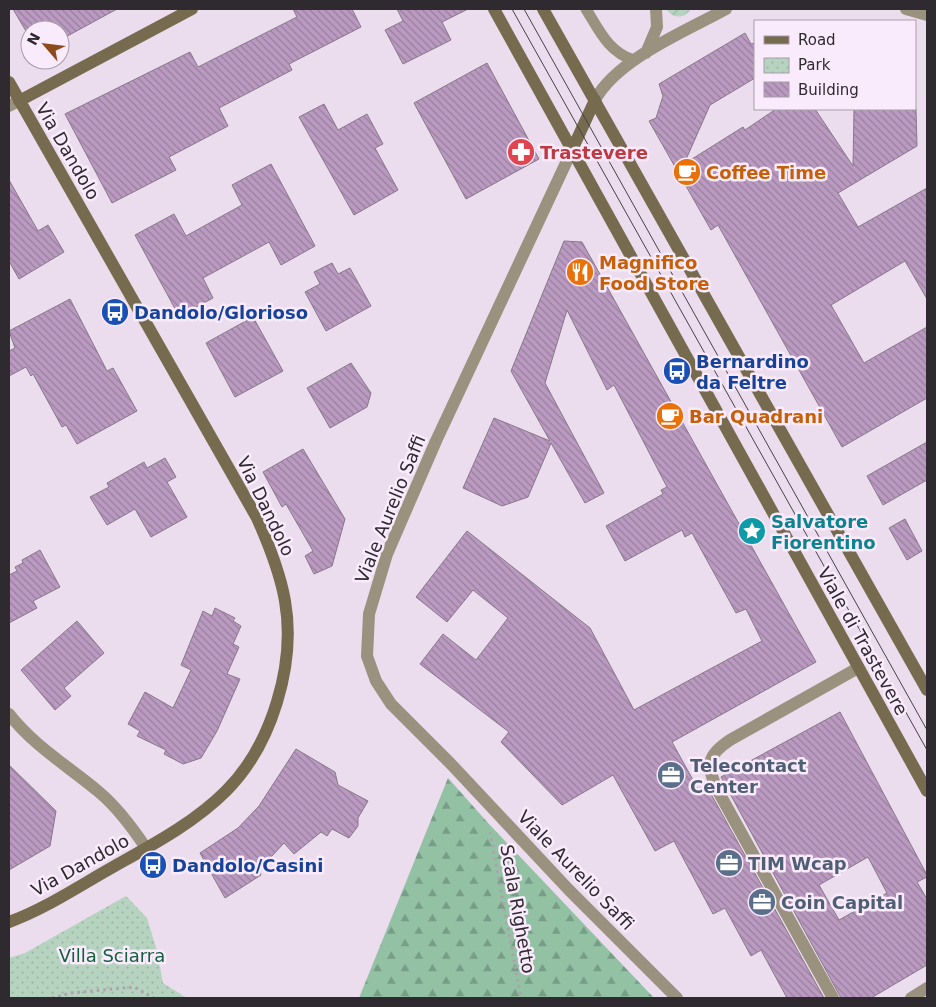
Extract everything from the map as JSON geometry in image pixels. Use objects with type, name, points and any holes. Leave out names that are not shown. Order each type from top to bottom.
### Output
[{"type":"main road","points":[[14,103],[192,9]]},
{"type":"main road","name":"Viale di Trastevere","points":[[494,9],[927,791]]},
{"type":"main road","name":"Viale di Trastevere","points":[[543,9],[927,690]]},
{"type":"main road","name":"Via Dandolo","points":[[9,82],[14,103],[251,507],[271,552],[285,601],[288,641],[283,672],[269,722],[253,754],[234,781],[212,803],[146,848],[40,907],[9,922]]},
{"type":"main road","points":[[572,150],[595,100]]},
{"type":"street","points":[[646,53],[657,27],[656,9]]},
{"type":"street","points":[[595,100],[609,79],[634,60],[726,9]]},
{"type":"street","points":[[906,9],[924,13]]},
{"type":"street","name":"Viale Aurelio Saffi","points":[[572,150],[436,441],[390,547],[369,614],[367,656],[376,681],[391,704],[450,763],[569,890],[677,998]]},
{"type":"street","points":[[833,998],[718,791],[710,765],[710,758],[715,751],[730,740],[858,668]]},
{"type":"street","points":[[9,714],[40,747],[112,804],[146,848]]},
{"type":"street","points":[[911,998],[927,988]]},
{"type":"lane","points":[[586,9],[608,45],[620,55],[634,60]]},
{"type":"path","name":"Scala Righetto","points":[[489,824],[521,998]]},
{"type":"path","points":[[52,998],[71,993],[134,986],[154,998]]},
{"type":"green space","points":[[666,9],[691,9],[685,15],[675,16]]},
{"type":"green space","points":[[448,778],[489,824],[654,998],[359,998]]},
{"type":"green space","name":"Villa Sciarra","points":[[126,896],[147,918],[157,951],[163,983],[187,998],[9,998],[9,958],[25,953]]},
{"type":"building","points":[[13,9],[117,9],[70,35],[70,20],[20,21]]},
{"type":"building","points":[[293,9],[352,9],[361,27],[289,64],[292,70],[219,108],[228,126],[169,157],[176,170],[112,203],[65,114],[190,52],[198,67],[297,17]]},
{"type":"building","points":[[397,9],[468,9],[442,22],[451,40],[403,64],[385,30],[403,21]]},
{"type":"building","points":[[745,33],[751,44],[754,43],[754,79],[710,105],[684,164],[743,127],[745,130],[775,110],[816,110],[853,166],[854,110],[916,109],[917,146],[838,193],[858,227],[927,188],[927,299],[905,261],[831,305],[864,363],[927,327],[927,398],[842,447],[718,225],[711,230],[649,121],[656,118],[663,96],[659,84]]},
{"type":"building","points":[[487,63],[539,159],[466,199],[414,103]]},
{"type":"building","points":[[324,104],[338,130],[367,114],[383,144],[375,148],[398,190],[354,215],[299,117]]},
{"type":"building","points":[[271,164],[315,246],[281,265],[269,242],[203,278],[213,298],[179,316],[135,235],[174,214],[186,236],[242,205],[232,185]]},
{"type":"building","points":[[9,180],[38,231],[48,225],[64,252],[19,279],[9,261]]},
{"type":"building","points":[[564,241],[582,242],[816,662],[672,742],[698,789],[706,785],[824,998],[787,998],[761,950],[751,956],[725,908],[713,914],[674,841],[655,851],[613,775],[562,805],[501,742],[509,732],[420,664],[443,634],[476,660],[508,618],[473,590],[447,622],[416,597],[467,531],[590,628],[634,710],[762,641],[746,609],[736,613],[692,533],[685,537],[682,530],[625,561],[606,526],[663,494],[661,490],[667,487],[614,385],[607,390],[567,310],[545,383],[604,493],[585,503],[551,443],[528,497],[502,506],[463,488],[494,418],[550,441],[511,371]]},
{"type":"building","points":[[332,263],[338,274],[350,268],[371,306],[326,331],[305,292],[320,284],[314,272]]},
{"type":"building","points":[[70,299],[107,371],[113,368],[137,411],[77,444],[66,425],[62,427],[33,374],[31,376],[26,367],[9,376],[9,351],[15,348],[9,331]]},
{"type":"building","points":[[253,317],[283,371],[235,397],[206,343]]},
{"type":"building","points":[[351,363],[371,393],[367,407],[330,428],[307,388]]},
{"type":"building","points":[[927,442],[927,480],[883,505],[867,476]]},
{"type":"building","points":[[303,449],[345,519],[332,566],[314,574],[305,556],[313,551],[286,504],[282,507],[263,472]]},
{"type":"building","points":[[165,458],[176,477],[167,482],[187,517],[151,537],[135,509],[107,525],[90,497],[109,487],[107,483],[144,462],[147,468]]},
{"type":"building","points":[[905,519],[922,551],[907,560],[889,528]]},
{"type":"building","points":[[40,550],[60,587],[33,601],[37,608],[9,623],[9,575],[17,571],[15,567],[23,563],[22,560]]},
{"type":"building","points":[[215,608],[235,618],[233,621],[241,626],[233,644],[239,647],[227,674],[240,679],[217,731],[201,758],[183,764],[164,754],[166,750],[137,736],[140,731],[128,724],[145,692],[173,708],[191,670],[181,665],[203,611],[212,616]]},
{"type":"building","points":[[77,621],[104,653],[64,688],[71,696],[55,710],[21,670]]},
{"type":"building","points":[[840,712],[927,875],[927,877],[917,882],[927,899],[927,965],[871,998],[841,998],[721,777]],"holes":[[[868,857],[887,893],[839,920],[819,885]]]},
{"type":"building","points":[[296,749],[335,772],[338,785],[368,801],[358,818],[358,826],[349,838],[332,829],[327,836],[321,832],[294,854],[284,843],[259,870],[261,875],[225,898],[200,853],[238,828],[259,806]]},
{"type":"building","points":[[9,765],[56,811],[50,846],[9,870]]},
{"type":"tram line","points":[[512,9],[927,750]]},
{"type":"tram line","points":[[524,9],[927,730]]},
{"type":"place","name":"Trastevere","points":[[521,152]]},
{"type":"place","name":"Coffee Time","points":[[687,172]]},
{"type":"place","name":"Magnifico Food Store","points":[[580,272]]},
{"type":"place","name":"Dandolo/Glorioso","points":[[115,312]]},
{"type":"place","name":"Bernardino da Feltre","points":[[677,371]]},
{"type":"place","name":"Bar Quadrani","points":[[670,416]]},
{"type":"place","name":"Salvatore Fiorentino","points":[[752,531]]},
{"type":"place","name":"Telecontact Center","points":[[671,775]]},
{"type":"place","name":"TIM Wcap","points":[[729,863]]},
{"type":"place","name":"Dandolo/Casini","points":[[153,865]]},
{"type":"place","name":"Coin Capital","points":[[762,902]]}]
